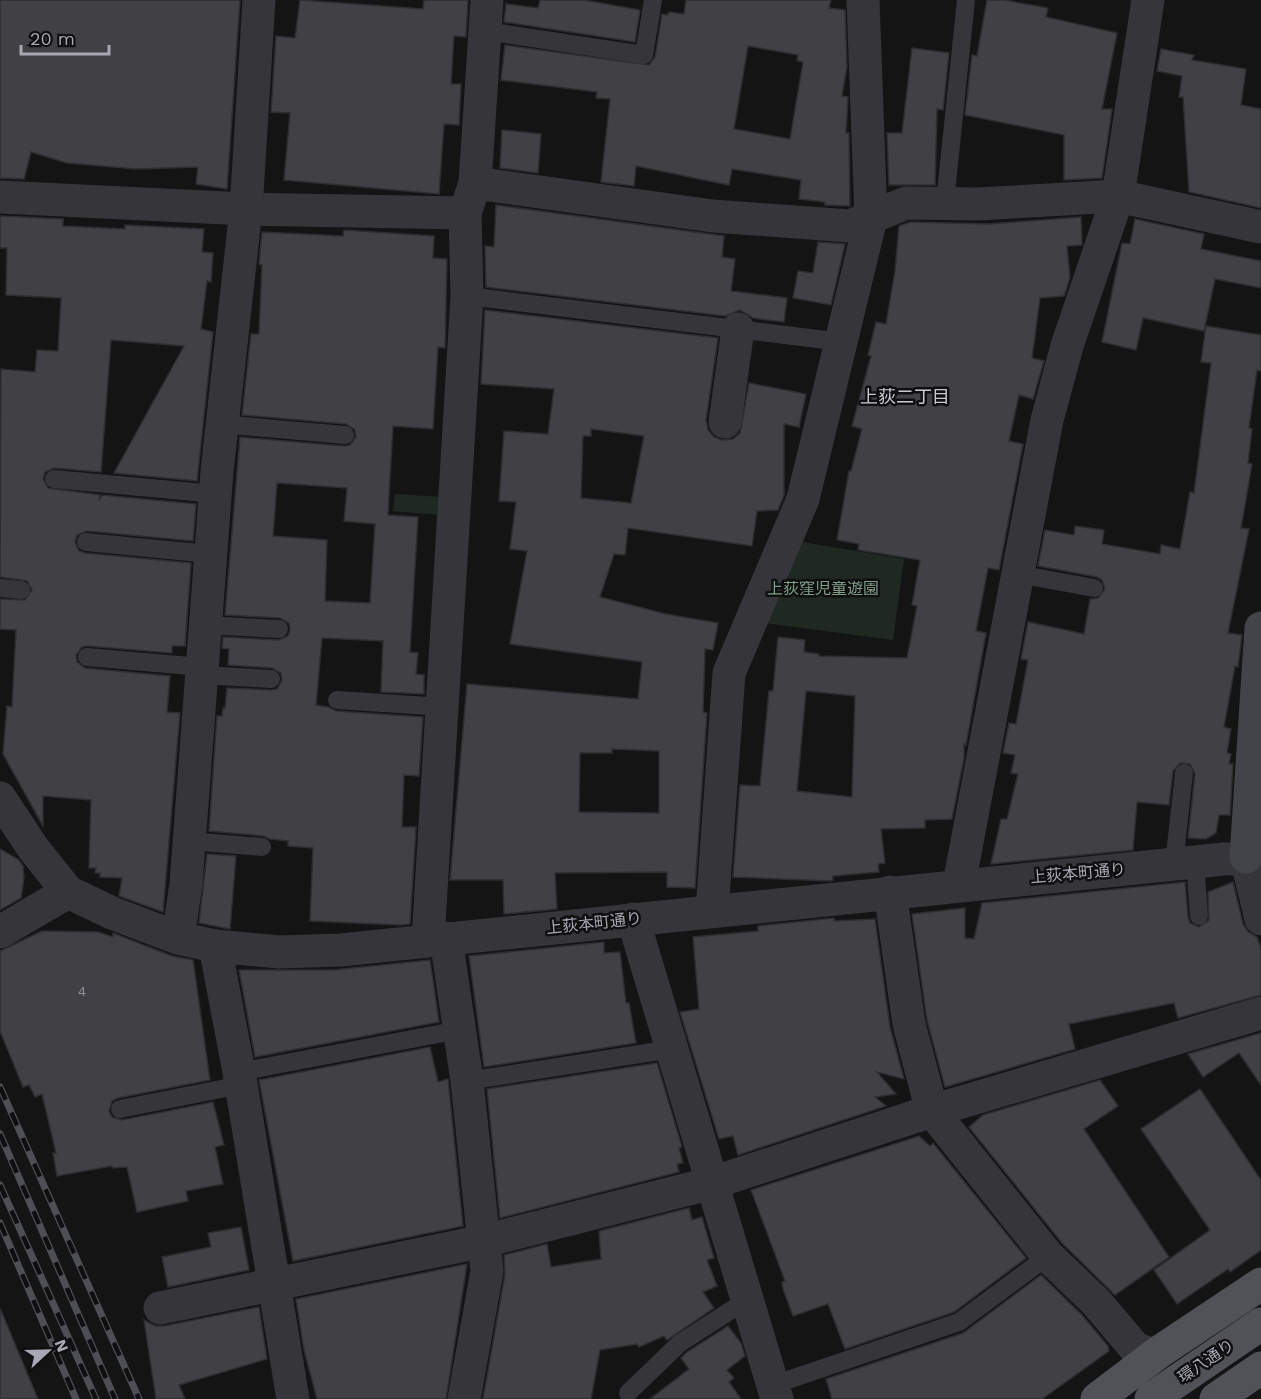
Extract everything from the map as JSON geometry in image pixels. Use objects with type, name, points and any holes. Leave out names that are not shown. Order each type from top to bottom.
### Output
[{"type":"main road","points":[[1097,1399],[1159,1353],[1261,1284]]},
{"type":"main road","name":"環八通り","points":[[1151,1399],[1261,1324]]},
{"type":"main road","points":[[1216,1399],[1261,1368]]},
{"type":"street","points":[[178,938],[189,842],[221,424],[246,209],[259,0]]},
{"type":"street","points":[[712,911],[729,673],[803,499],[870,218],[863,0]]},
{"type":"street","points":[[959,884],[1047,420],[1067,346],[1118,196],[1148,0]]},
{"type":"street","points":[[464,1399],[487,1271],[467,1081],[459,1030],[437,939],[444,707],[467,296],[470,198],[487,15]]},
{"type":"street","points":[[0,197],[246,209],[470,198],[613,203],[769,221],[850,226],[906,203],[988,204],[1118,196],[1261,227]]},
{"type":"street","points":[[724,422],[738,329]]},
{"type":"street","points":[[1261,628],[1253,858],[1261,919]]},
{"type":"street","name":"上荻本町通り","points":[[0,798],[33,848],[69,892],[112,913],[178,938],[215,946],[279,952],[341,950],[959,884],[1253,858]]},
{"type":"street","points":[[0,932],[69,892]]},
{"type":"street","points":[[890,892],[909,1024],[932,1111],[1048,1256],[1096,1302],[1135,1348],[1150,1354],[1159,1353]]},
{"type":"street","points":[[633,919],[775,1392]]},
{"type":"street","points":[[215,946],[240,1079],[293,1399]]},
{"type":"street","points":[[160,1308],[484,1241],[712,1183],[932,1111],[1261,1013]]},
{"type":"lane","points":[[487,15],[644,55],[653,0]]},
{"type":"lane","points":[[945,202],[966,0]]},
{"type":"lane","points":[[467,296],[842,342]]},
{"type":"lane","points":[[221,424],[345,435]]},
{"type":"lane","points":[[54,479],[215,494]]},
{"type":"lane","points":[[86,542],[210,554]]},
{"type":"lane","points":[[1018,574],[1094,588]]},
{"type":"lane","points":[[0,588],[21,590]]},
{"type":"lane","points":[[205,625],[279,629]]},
{"type":"lane","points":[[87,657],[271,679]]},
{"type":"lane","points":[[337,700],[444,707]]},
{"type":"lane","points":[[1184,773],[1185,863],[1199,915]]},
{"type":"lane","points":[[189,842],[262,847]]},
{"type":"lane","points":[[120,1109],[240,1079],[459,1030]]},
{"type":"lane","points":[[467,1081],[672,1049]]},
{"type":"lane","points":[[775,1392],[959,1322],[1048,1256]]},
{"type":"lane","points":[[628,1393],[680,1343],[747,1300]]},
{"type":"green space","points":[[395,494],[442,497],[441,515],[393,511]]},
{"type":"green space","name":"上荻窪児童遊園","points":[[797,541],[904,559],[893,640],[756,622]]},
{"type":"building","points":[[0,0],[240,0],[227,189],[196,184],[198,167],[136,169],[67,163],[31,152],[24,179],[0,178]]},
{"type":"building","points":[[300,0],[423,9],[424,0],[468,0],[466,37],[454,36],[451,84],[461,84],[459,125],[444,124],[439,194],[284,180],[290,113],[271,112],[276,36],[295,38]]},
{"type":"building","points":[[540,0],[584,0],[640,10],[635,42],[504,22],[506,4],[538,8]]},
{"type":"building","points":[[686,0],[831,0],[829,8],[845,10],[847,67],[842,96],[848,97],[846,133],[849,133],[850,206],[825,205],[825,202],[799,199],[801,180],[732,169],[729,185],[636,166],[634,186],[601,182],[610,99],[596,98],[597,92],[501,80],[505,45],[649,65],[655,57],[662,14],[668,15],[669,12],[684,14]],"holes":[[[748,46],[798,55],[797,61],[803,62],[790,139],[734,129]]]},
{"type":"building","points":[[987,0],[1004,0],[1048,8],[1046,17],[1117,33],[1102,109],[1112,109],[1102,178],[1064,180],[1064,135],[965,115],[972,55],[977,56]]},
{"type":"building","points":[[912,48],[949,53],[943,110],[937,109],[935,185],[889,185],[887,133],[902,133]]},
{"type":"building","points":[[1161,49],[1194,55],[1192,60],[1246,69],[1241,105],[1261,109],[1261,208],[1189,192],[1183,97],[1179,97],[1182,76],[1157,71]]},
{"type":"building","points":[[502,130],[541,134],[538,173],[500,168]]},
{"type":"building","points":[[496,205],[724,236],[722,257],[735,259],[731,291],[787,298],[784,322],[753,318],[740,310],[725,316],[486,287],[485,246],[494,247]]},
{"type":"building","points":[[0,216],[63,219],[63,226],[125,229],[125,225],[204,229],[202,252],[213,253],[211,282],[207,281],[201,329],[213,332],[197,481],[114,473],[184,346],[111,340],[101,472],[54,468],[45,472],[43,479],[48,488],[100,495],[99,500],[102,495],[196,504],[193,541],[87,531],[77,535],[75,542],[79,551],[85,553],[191,563],[185,646],[172,646],[172,653],[87,646],[82,647],[76,655],[77,662],[85,668],[170,676],[167,712],[180,713],[163,912],[119,896],[122,878],[100,877],[100,873],[95,873],[96,868],[89,868],[91,800],[43,796],[43,826],[3,754],[7,706],[12,707],[16,630],[0,629],[0,599],[25,600],[32,590],[27,581],[0,577],[1,369],[35,372],[37,350],[58,351],[61,298],[6,295],[7,248],[0,248]]},
{"type":"building","points":[[1081,217],[1082,245],[1067,246],[1070,278],[1064,296],[1040,298],[1032,358],[1044,361],[1033,399],[1019,395],[1009,441],[1023,444],[999,570],[988,568],[976,631],[986,633],[952,819],[925,820],[925,828],[881,829],[885,863],[878,864],[879,872],[833,876],[831,881],[733,877],[740,785],[760,786],[769,691],[773,691],[778,637],[805,640],[804,652],[819,654],[819,656],[907,658],[917,606],[912,605],[920,560],[858,550],[859,544],[837,540],[849,471],[851,471],[862,429],[852,426],[871,356],[868,355],[876,322],[886,324],[895,271],[899,226],[910,222],[989,224]],"holes":[[[806,691],[855,696],[852,797],[797,791]]]},
{"type":"building","points":[[1135,219],[1204,234],[1201,249],[1261,261],[1261,288],[1215,279],[1204,331],[1143,318],[1136,350],[1102,342],[1122,243],[1130,244]]},
{"type":"building","points":[[344,230],[434,236],[433,258],[447,259],[445,348],[438,347],[433,429],[393,426],[390,477],[388,515],[418,517],[410,652],[418,653],[416,674],[424,675],[424,694],[381,692],[383,641],[322,638],[316,705],[336,711],[423,717],[419,776],[404,775],[402,827],[416,827],[410,924],[400,925],[310,921],[313,848],[288,846],[288,841],[263,836],[209,831],[217,716],[222,716],[223,708],[225,708],[227,688],[271,690],[277,689],[282,680],[281,673],[272,668],[228,665],[229,649],[222,648],[223,637],[279,640],[288,636],[290,630],[289,623],[280,618],[225,615],[240,437],[344,446],[350,445],[356,437],[355,430],[346,424],[242,415],[251,334],[259,334],[262,265],[259,264],[262,232],[343,236]],"holes":[[[277,483],[347,488],[344,521],[375,524],[370,603],[325,601],[327,540],[273,536]]]},
{"type":"building","points":[[818,242],[845,244],[831,305],[793,298],[798,271],[813,273]]},
{"type":"building","points":[[485,310],[718,338],[706,420],[708,430],[714,437],[722,440],[733,439],[740,433],[749,383],[806,394],[799,427],[784,424],[784,495],[778,510],[757,511],[752,546],[628,528],[625,555],[614,554],[600,597],[666,614],[718,623],[713,650],[705,649],[703,712],[707,713],[695,888],[667,887],[667,872],[555,873],[557,909],[504,914],[503,880],[450,880],[467,684],[638,699],[642,662],[510,644],[527,551],[510,549],[516,502],[499,501],[504,431],[548,434],[554,389],[481,384]],"holes":[[[591,429],[644,436],[631,503],[581,498],[583,436],[591,436]],[[612,749],[659,751],[659,813],[579,812],[580,753],[612,753]]]},
{"type":"building","points":[[1206,326],[1261,335],[1261,371],[1257,370],[1249,428],[1252,429],[1248,463],[1252,464],[1241,528],[1249,529],[1228,633],[1242,635],[1238,667],[1235,666],[1224,727],[1231,729],[1227,753],[1231,754],[1229,764],[1233,764],[1230,815],[1219,815],[1216,833],[1206,839],[1188,838],[1195,774],[1190,764],[1180,763],[1173,771],[1169,805],[1137,802],[1133,850],[991,864],[1001,819],[1007,819],[1018,774],[1011,773],[1015,755],[1003,753],[1009,723],[1016,724],[1028,660],[1021,659],[1028,622],[1084,634],[1090,599],[1098,598],[1105,589],[1102,580],[1097,577],[1038,566],[1045,530],[1074,535],[1075,526],[1104,530],[1102,544],[1160,554],[1161,545],[1180,549],[1190,492],[1194,493],[1211,363],[1201,362]]},
{"type":"building","points":[[0,849],[19,860],[23,866],[24,878],[21,898],[0,910]]},
{"type":"building","points":[[207,854],[236,856],[230,929],[199,923]]},
{"type":"building","points":[[1185,882],[1188,917],[1190,923],[1199,927],[1209,920],[1208,892],[1233,882],[1243,924],[1248,932],[1257,937],[1261,948],[1261,995],[1178,1018],[1174,1003],[1069,1024],[1075,1049],[945,1087],[927,1020],[912,914],[965,908],[965,938],[974,939],[982,903]]},
{"type":"building","points":[[834,918],[834,921],[875,919],[890,1027],[904,1079],[877,1072],[896,1094],[875,1097],[886,1106],[738,1155],[733,1136],[719,1139],[680,1012],[699,1009],[693,937],[758,931],[758,926]]},
{"type":"building","points":[[42,931],[98,932],[113,937],[113,933],[172,956],[193,960],[210,1080],[118,1098],[112,1101],[109,1111],[112,1117],[122,1120],[213,1102],[224,1145],[215,1147],[223,1184],[186,1191],[188,1201],[137,1212],[127,1167],[112,1168],[112,1166],[57,1176],[53,1153],[56,1153],[42,1094],[35,1097],[29,1085],[23,1087],[0,1031],[0,951]]},
{"type":"building","points":[[604,942],[604,953],[620,952],[626,1003],[629,1003],[636,1043],[484,1067],[469,956]]},
{"type":"building","points":[[430,960],[439,1022],[255,1057],[239,970],[333,970]]},
{"type":"building","points":[[1261,1033],[1261,1085],[1239,1053],[1203,1077],[1188,1054]]},
{"type":"building","points":[[430,1047],[438,1082],[448,1079],[463,1226],[293,1261],[259,1080]]},
{"type":"building","points":[[657,1063],[682,1147],[679,1148],[683,1163],[677,1164],[679,1172],[500,1218],[487,1089]]},
{"type":"building","points":[[1100,1080],[1118,1106],[1084,1129],[1169,1257],[1115,1295],[1062,1243],[969,1127],[983,1115]]},
{"type":"building","points":[[1200,1089],[1261,1180],[1261,1250],[1230,1272],[1228,1269],[1177,1304],[1154,1270],[1210,1230],[1141,1129]]},
{"type":"building","points":[[919,1136],[930,1146],[933,1143],[1026,1258],[954,1312],[845,1349],[828,1304],[793,1316],[783,1289],[782,1282],[785,1281],[751,1190]]},
{"type":"building","points":[[689,1208],[692,1220],[702,1217],[714,1258],[707,1260],[717,1286],[703,1292],[714,1308],[667,1340],[664,1336],[639,1347],[637,1344],[600,1350],[591,1399],[483,1399],[505,1274],[504,1255],[547,1244],[551,1267],[601,1259],[599,1231]]},
{"type":"building","points":[[241,1227],[249,1270],[168,1287],[162,1257],[211,1247],[208,1233]]},
{"type":"building","points":[[467,1264],[446,1399],[317,1399],[304,1350],[296,1299]]},
{"type":"building","points":[[1041,1275],[1082,1315],[1108,1346],[1109,1351],[1042,1399],[832,1399],[826,1379],[963,1333]]},
{"type":"building","points":[[259,1307],[267,1359],[179,1385],[185,1399],[156,1399],[144,1320],[155,1326],[164,1326]]},
{"type":"building","points":[[0,1308],[38,1399],[0,1399]]},
{"type":"building","points":[[728,1326],[741,1343],[745,1356],[727,1370],[734,1378],[729,1382],[741,1399],[650,1399],[689,1369],[681,1358],[687,1352]]},
{"type":"railway","points":[[0,1087],[139,1399]]},
{"type":"railway","points":[[0,1134],[115,1399]]},
{"type":"railway","points":[[0,1185],[96,1399]]},
{"type":"railway","points":[[0,1223],[76,1399]]},
{"type":"district","name":"上荻二丁目","points":[[905,396]]}]
